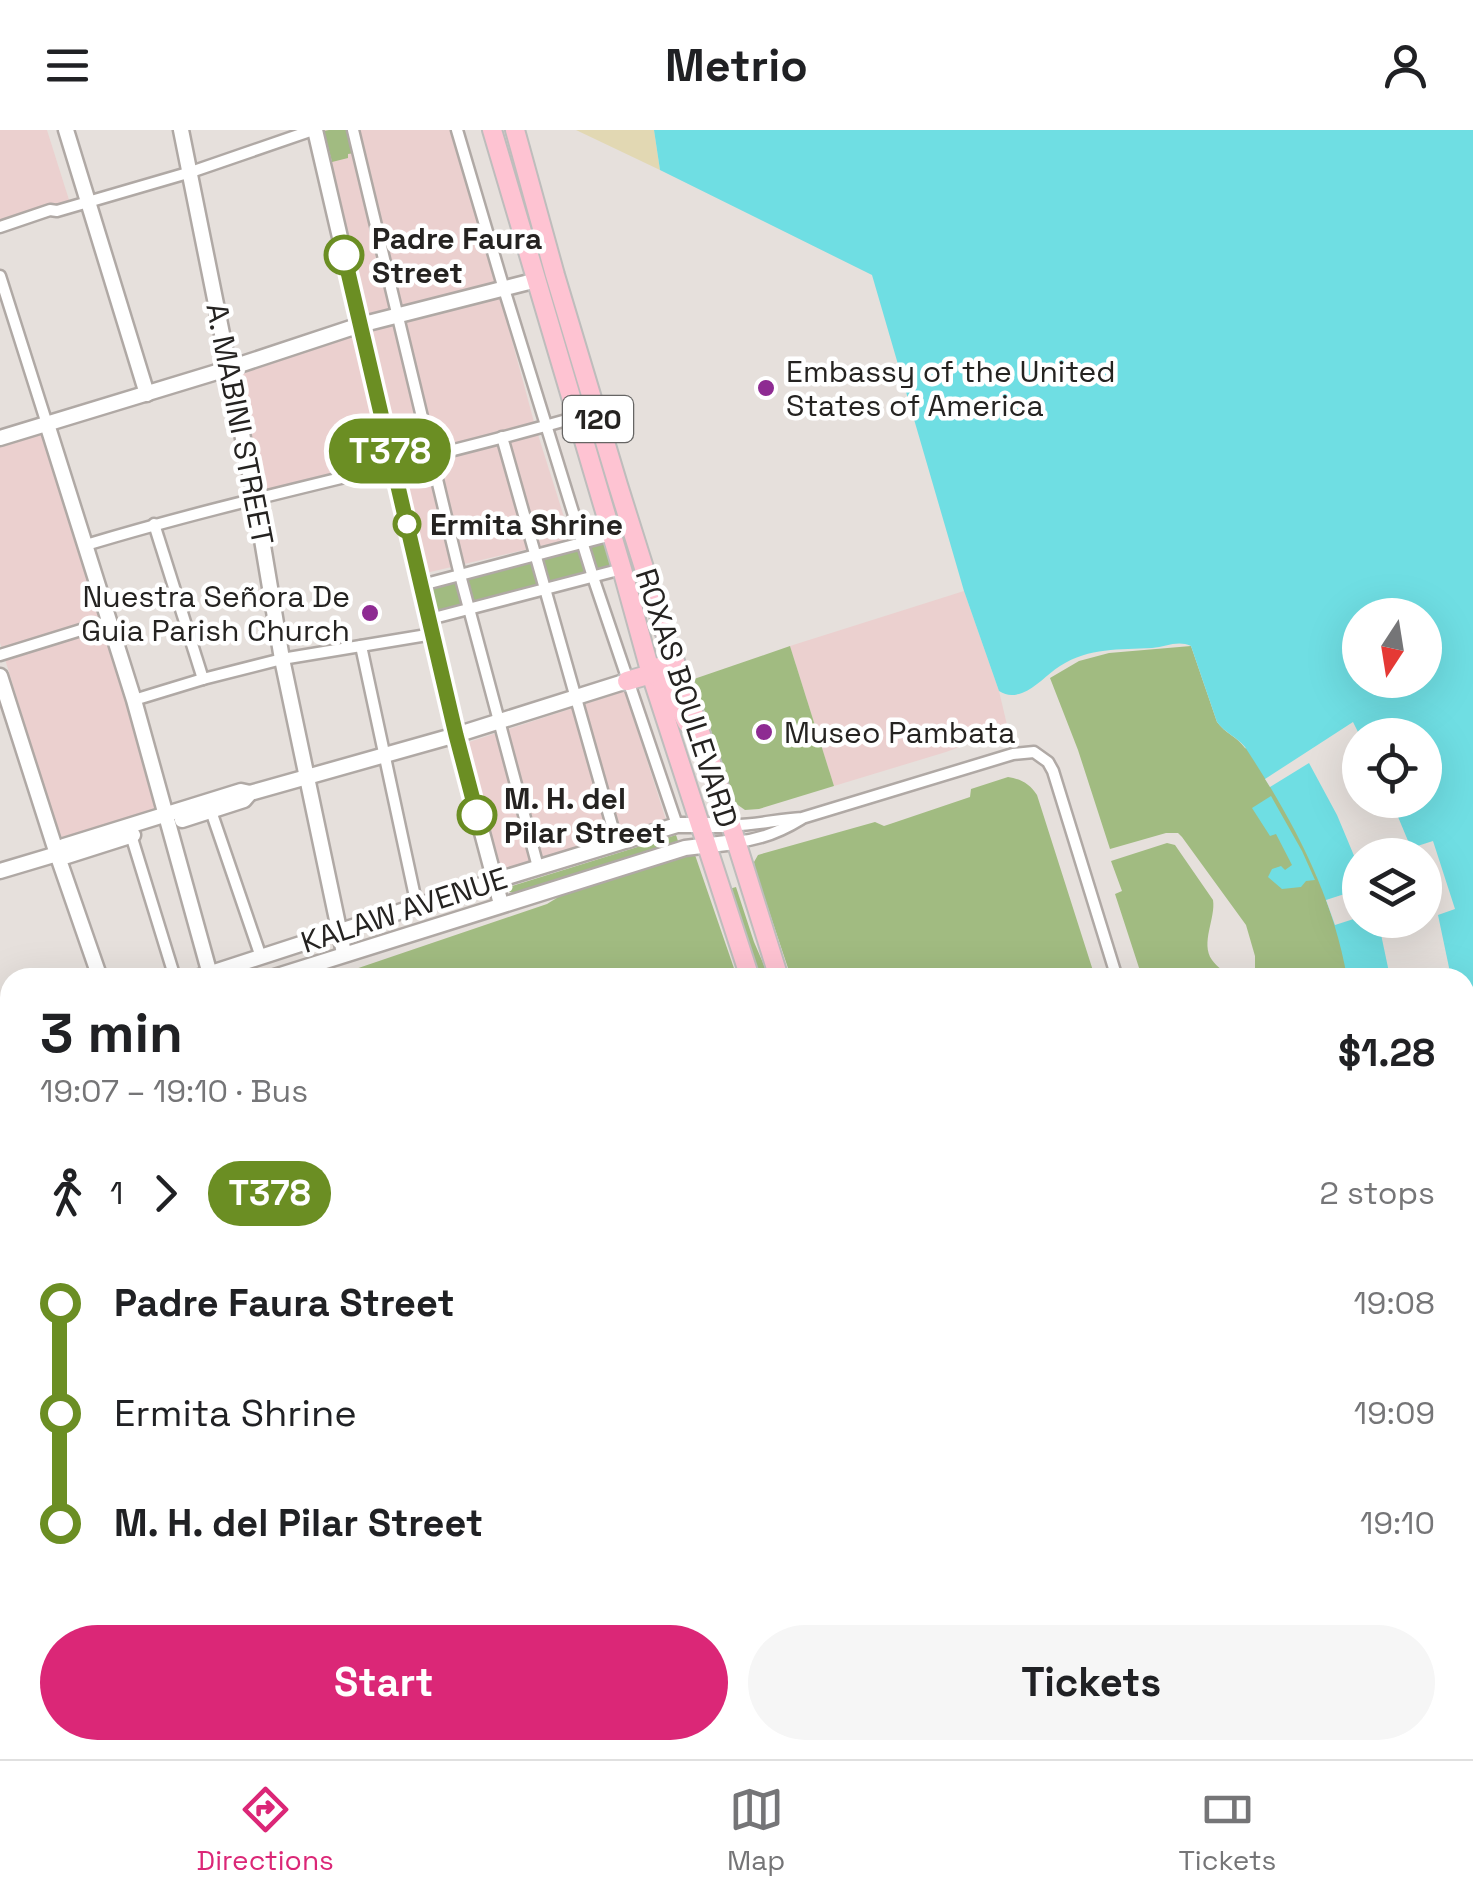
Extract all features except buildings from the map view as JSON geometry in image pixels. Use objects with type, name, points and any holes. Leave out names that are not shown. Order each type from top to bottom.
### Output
[{"type":"highway","name":"ROXAS BOULEVARD","points":[[492,130],[651,674],[747,968]]},
{"type":"highway","name":"ROXAS BOULEVARD","points":[[515,130],[555,275],[662,622],[714,771],[775,968]]},
{"type":"highway","points":[[628,681],[656,670],[662,656],[662,622]]},
{"type":"highway","points":[[651,674],[668,685],[714,771]]},
{"type":"street","points":[[66,130],[146,394]]},
{"type":"street","name":"A. MABINI STREET","points":[[181,130],[255,498],[282,659],[344,953]]},
{"type":"street","points":[[0,230],[50,210],[191,172],[314,130],[456,735],[501,904]]},
{"type":"street","points":[[354,130],[460,575],[538,867]]},
{"type":"street","points":[[457,130],[593,577],[677,824]]},
{"type":"street","points":[[0,276],[134,700],[204,968]]},
{"type":"street","points":[[0,438],[360,324],[537,280]]},
{"type":"street","points":[[86,544],[577,417]]},
{"type":"street","points":[[502,437],[618,842]]},
{"type":"street","points":[[154,524],[203,678]]},
{"type":"street","points":[[422,586],[612,535]]},
{"type":"street","points":[[134,700],[282,659],[361,646],[431,627],[470,608],[622,568]]},
{"type":"street","points":[[0,654],[110,620]]},
{"type":"street","points":[[361,646],[416,906]]},
{"type":"street","points":[[0,676],[97,968]]},
{"type":"street","points":[[0,872],[57,854],[67,856],[91,843],[241,791],[250,793],[383,756],[628,681]]},
{"type":"street","points":[[732,834],[748,826],[802,818],[1013,754],[1034,752],[1053,771],[1115,968]]},
{"type":"street","points":[[91,843],[131,836],[168,819],[212,811],[244,800],[250,793]]},
{"type":"street","points":[[212,811],[261,956]]},
{"type":"street","points":[[732,834],[754,841],[802,818]]},
{"type":"street","name":"KALAW AVENUE","points":[[228,968],[677,824],[699,824],[732,834]]},
{"type":"street","name":"KALAW AVENUE","points":[[300,968],[732,834]]},
{"type":"street","points":[[131,836],[172,968]]},
{"type":"shaded area","points":[[0,130],[47,130],[70,203],[0,224]]},
{"type":"shaded area","points":[[322,130],[450,130],[571,539],[426,573]]},
{"type":"shaded area","points":[[355,333],[387,462],[264,491],[237,373]]},
{"type":"shaded area","points":[[46,432],[162,811],[61,841],[0,643],[0,446]]},
{"type":"shaded area","points":[[964,591],[1008,729],[834,786],[790,646]]},
{"type":"shaded area","points":[[625,691],[666,820],[498,875],[463,744]]},
{"type":"green space","points":[[349,130],[355,153],[332,162],[324,131]]},
{"type":"green space","points":[[606,542],[614,566],[426,616],[420,589]]},
{"type":"green space","name":"Museo Pambata","points":[[790,646],[834,786],[745,810],[735,803],[694,679]]},
{"type":"green space","points":[[1191,646],[1217,722],[1245,748],[1342,792],[1342,818],[1392,818],[1428,838],[1342,838],[1342,938],[1442,938],[1442,909],[1450,968],[1255,968],[1246,925],[1178,833],[1110,849],[1050,678],[1079,661],[1109,653]]},
{"type":"green space","points":[[1008,777],[1025,783],[1037,795],[1092,968],[788,968],[755,869],[758,855],[875,822],[884,826],[970,797],[971,789]]},
{"type":"green space","points":[[676,835],[678,841],[509,892],[512,886]]},
{"type":"green space","points":[[1167,843],[1175,845],[1213,900],[1208,946],[1212,960],[1220,968],[1139,968],[1115,894],[1122,891],[1111,861]]},
{"type":"green space","points":[[694,852],[734,968],[358,968],[547,904],[570,890]]},
{"type":"green space","points":[[736,887],[765,968],[754,968],[729,889]]},
{"type":"sand","points":[[576,130],[654,130],[660,170]]},
{"type":"water","points":[[654,130],[1473,130],[1473,968],[1345,968],[1331,915],[1308,857],[1245,747],[1217,722],[1191,646],[1094,652],[1060,666],[1032,688],[1010,695],[999,691],[964,591],[872,275],[660,170]]},
{"type":"water","points":[[1271,796],[1315,880],[1306,881],[1301,887],[1282,889],[1268,877],[1272,869],[1281,866],[1285,870],[1292,865],[1276,834],[1270,836],[1252,808]]},
{"type":"pier","points":[[1342,729],[1342,818],[1398,818],[1407,838],[1347,838],[1309,763],[1270,787],[1265,779]]},
{"type":"pier","points":[[1442,869],[1455,909],[1442,914]]},
{"type":"pier","points":[[1342,895],[1342,923],[1335,925],[1326,900]]},
{"type":"pier","points":[[1442,934],[1449,968],[1388,968],[1382,938],[1442,938]]},
{"type":"bus line","name":"T378","points":[[344,255],[477,815]]},
{"type":"place","name":"Padre Faura Street","points":[[344,255]]},
{"type":"place","name":"Embassy of the United States of America","points":[[766,388]]},
{"type":"place","name":"Ermita Shrine","points":[[407,524]]},
{"type":"place","name":"Nuestra Señora De Guia Parish Church","points":[[370,613]]},
{"type":"place","name":"Museo Pambata","points":[[764,732]]},
{"type":"place","name":"M. H. del Pilar Street","points":[[477,815]]}]
